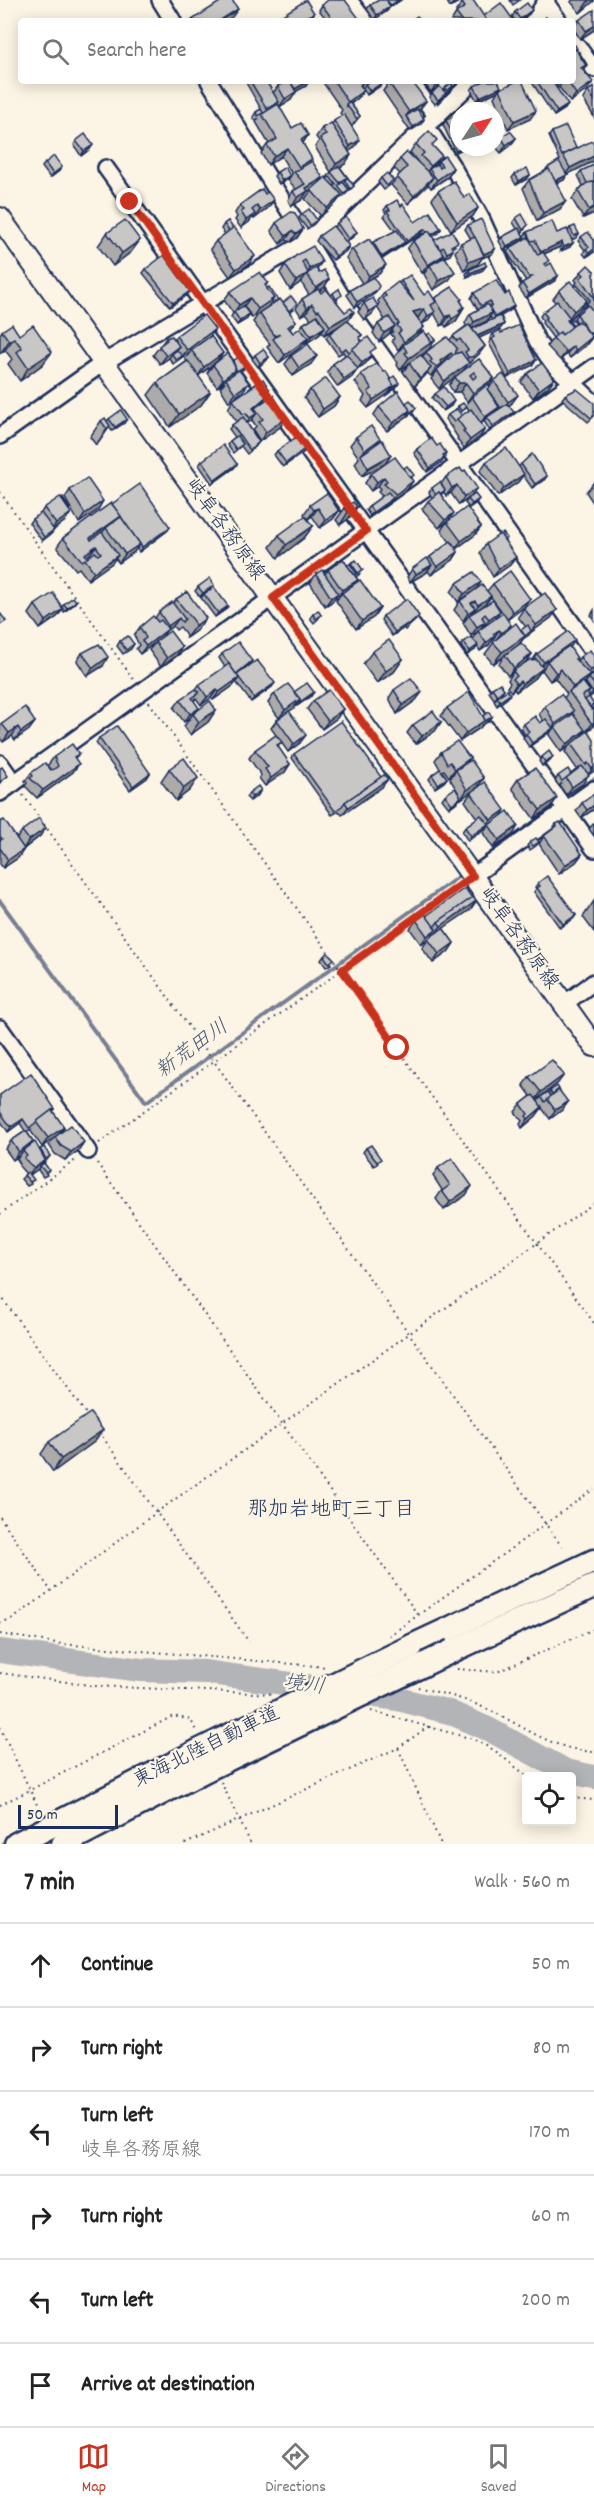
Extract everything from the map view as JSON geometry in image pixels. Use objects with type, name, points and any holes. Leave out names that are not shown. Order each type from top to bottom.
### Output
[{"type":"highway","name":"東海北陸自動車道","points":[[63,1844],[203,1760],[412,1646],[594,1561]]},
{"type":"highway","name":"東海北陸自動車道","points":[[15,1844],[203,1760],[452,1660],[594,1586]]},
{"type":"main road","name":"岐阜各務原線","points":[[0,218],[594,1046]]},
{"type":"street","points":[[160,0],[171,18]]},
{"type":"street","points":[[349,0],[363,18]]},
{"type":"street","points":[[535,18],[546,2],[557,18]]},
{"type":"street","points":[[576,44],[594,69]]},
{"type":"street","points":[[210,84],[353,315],[594,654]]},
{"type":"street","points":[[412,84],[482,220],[537,341],[553,364],[594,403]]},
{"type":"street","points":[[0,436],[103,363],[308,241],[470,84]]},
{"type":"street","points":[[106,168],[594,849]]},
{"type":"street","points":[[0,793],[594,366]]},
{"type":"street","points":[[0,763],[14,783]]},
{"type":"street","points":[[473,876],[594,789]]},
{"type":"street","points":[[564,1004],[594,982]]},
{"type":"street","points":[[0,1028],[88,1151]]},
{"type":"path","points":[[0,492],[594,1323]]},
{"type":"path","points":[[14,783],[215,1060],[565,1551]]},
{"type":"path","points":[[0,1214],[473,876]]},
{"type":"path","points":[[88,1151],[284,1422],[418,1615]]},
{"type":"path","points":[[0,1623],[14,1618],[52,1592],[157,1512],[594,1203]]},
{"type":"path","points":[[0,1295],[89,1418]]},
{"type":"path","points":[[96,1427],[249,1642]]},
{"type":"path","points":[[380,1643],[594,1489]]},
{"type":"path","points":[[0,1516],[52,1592]]},
{"type":"path","points":[[452,1660],[497,1672],[594,1629]]},
{"type":"path","points":[[0,1634],[62,1644],[335,1668]]},
{"type":"path","points":[[414,1686],[479,1705],[550,1743],[570,1750],[594,1752]]},
{"type":"path","points":[[185,1844],[398,1748],[429,1726]]},
{"type":"path","points":[[0,1727],[38,1808]]},
{"type":"path","points":[[398,1748],[441,1844]]},
{"type":"path","points":[[0,1806],[30,1790]]},
{"type":"path","points":[[576,1798],[594,1800]]},
{"type":"building","points":[[223,0],[232,0],[238,9],[224,18],[195,18]]},
{"type":"building","points":[[306,0],[314,13],[306,18],[283,18],[281,16]]},
{"type":"building","points":[[328,0],[345,0],[358,17],[332,18],[322,5]]},
{"type":"building","points":[[379,0],[398,0],[391,5],[387,1],[390,7],[377,15],[370,5]]},
{"type":"building","points":[[466,0],[473,0],[485,18],[460,18],[456,13],[465,7],[462,3]]},
{"type":"building","points":[[501,3],[512,18],[485,18],[484,16]]},
{"type":"building","points":[[527,3],[532,10],[521,18],[515,12]]},
{"type":"building","points":[[594,10],[594,26],[586,31],[579,20]]},
{"type":"building","points":[[576,49],[586,65],[581,68],[593,82],[576,94],[569,84],[576,84]]},
{"type":"building","points":[[579,52],[588,66],[583,69],[586,65]]},
{"type":"building","points":[[252,84],[268,84],[279,102],[267,109]]},
{"type":"building","points":[[292,84],[296,92],[285,99],[278,86]]},
{"type":"building","points":[[292,84],[304,84],[295,89]]},
{"type":"building","points":[[336,84],[361,84],[364,90],[348,102]]},
{"type":"building","points":[[365,84],[380,84],[370,91]]},
{"type":"building","points":[[390,84],[414,84],[426,101],[409,112]]},
{"type":"building","points":[[450,84],[453,86],[447,91],[445,88]]},
{"type":"building","points":[[500,84],[501,87],[480,97],[474,86]]},
{"type":"building","points":[[511,84],[523,84],[536,111],[514,121],[500,89]]},
{"type":"building","points":[[539,84],[554,84],[568,105],[557,112]]},
{"type":"building","points":[[439,86],[446,93],[438,100],[432,93]]},
{"type":"building","points":[[594,87],[594,100],[588,91]]},
{"type":"building","points":[[349,102],[360,116],[357,119],[346,104]]},
{"type":"building","points":[[278,104],[292,128],[301,123],[308,135],[301,140],[312,159],[299,167],[287,148],[274,156],[267,145],[277,139],[262,114]]},
{"type":"building","points":[[261,109],[263,113],[258,116],[256,112]]},
{"type":"building","points":[[417,109],[424,119],[413,127],[406,116]]},
{"type":"building","points":[[344,114],[360,140],[350,146],[334,121]]},
{"type":"building","points":[[331,123],[351,155],[336,164],[320,138],[326,135],[322,128]]},
{"type":"building","points":[[566,126],[576,148],[562,156],[552,132]]},
{"type":"building","points":[[429,131],[437,140],[432,145],[442,156],[431,166],[421,156],[424,153],[416,144]]},
{"type":"building","points":[[510,131],[516,138],[506,145],[504,135]]},
{"type":"building","points":[[85,134],[93,145],[84,151],[76,141]]},
{"type":"building","points":[[592,141],[594,156],[570,168],[563,155]]},
{"type":"building","points":[[407,152],[433,177],[414,196],[397,177],[407,167],[400,159]]},
{"type":"building","points":[[54,156],[62,167],[53,174],[45,163]]},
{"type":"building","points":[[445,156],[453,168],[437,180],[429,169],[437,164],[440,168],[442,166],[438,161]]},
{"type":"building","points":[[312,161],[323,178],[306,188],[308,191],[297,198],[293,191],[305,184],[294,172]]},
{"type":"building","points":[[559,161],[567,175],[555,181],[547,168]]},
{"type":"building","points":[[594,165],[594,182],[587,183],[581,171]]},
{"type":"building","points":[[339,166],[347,177],[340,183],[331,172]]},
{"type":"building","points":[[285,167],[290,176],[282,180],[277,172]]},
{"type":"building","points":[[527,168],[530,175],[519,181],[515,174]]},
{"type":"building","points":[[549,169],[566,201],[543,213],[529,180]]},
{"type":"building","points":[[387,173],[393,180],[387,186],[381,178]]},
{"type":"building","points":[[326,177],[342,195],[327,208],[311,190]]},
{"type":"building","points":[[330,177],[336,185],[334,186],[327,179]]},
{"type":"building","points":[[347,177],[354,186],[350,189],[345,181]]},
{"type":"building","points":[[454,181],[464,198],[470,194],[478,208],[457,222],[438,191]]},
{"type":"building","points":[[343,182],[349,190],[344,194],[338,186]]},
{"type":"building","points":[[594,182],[594,207],[589,210],[578,191],[587,183]]},
{"type":"building","points":[[262,189],[265,194],[268,192],[274,200],[260,210],[257,206],[252,210],[255,214],[246,220],[241,212],[244,210],[240,205]]},
{"type":"building","points":[[397,200],[401,206],[403,204],[415,222],[430,212],[441,229],[431,235],[425,229],[407,241],[387,211],[390,210],[387,206]]},
{"type":"building","points":[[309,209],[317,220],[310,225],[302,214]]},
{"type":"building","points":[[291,212],[295,213],[303,229],[296,234],[292,231],[286,236],[276,223]]},
{"type":"building","points":[[522,214],[528,225],[523,230],[516,218]]},
{"type":"building","points":[[346,217],[357,232],[348,239],[337,223]]},
{"type":"building","points":[[481,219],[495,249],[484,254],[468,225]]},
{"type":"building","points":[[125,220],[140,240],[122,253],[107,233]]},
{"type":"building","points":[[228,221],[233,228],[229,231],[224,224]]},
{"type":"building","points":[[552,221],[557,233],[567,229],[573,243],[564,247],[562,242],[541,252],[535,240],[531,241],[527,232]]},
{"type":"building","points":[[333,226],[349,246],[336,256],[319,236]]},
{"type":"building","points":[[575,226],[579,234],[574,236],[570,228]]},
{"type":"building","points":[[234,227],[255,256],[236,269],[216,241]]},
{"type":"building","points":[[519,228],[524,237],[507,246],[502,237]]},
{"type":"building","points":[[397,230],[405,242],[382,257],[373,242]]},
{"type":"building","points":[[429,231],[444,255],[428,265],[413,241]]},
{"type":"building","points":[[452,231],[458,242],[451,246],[453,250],[447,253],[444,247],[440,249],[434,240]]},
{"type":"building","points":[[588,232],[594,240],[594,249],[589,253],[586,249],[589,247],[581,237]]},
{"type":"building","points":[[475,237],[484,256],[469,262],[461,243]]},
{"type":"building","points":[[528,237],[538,255],[543,252],[549,261],[544,264],[546,266],[551,263],[558,276],[529,294],[522,283],[532,277],[529,277],[510,248]]},
{"type":"building","points":[[369,239],[386,265],[369,276],[352,249]]},
{"type":"building","points":[[313,246],[322,262],[310,269],[305,260],[302,262],[308,273],[296,281],[285,265]]},
{"type":"building","points":[[164,255],[190,291],[173,303],[146,269]]},
{"type":"building","points":[[445,257],[455,272],[439,281],[430,265]]},
{"type":"building","points":[[485,262],[486,266],[470,273],[469,270]]},
{"type":"building","points":[[588,265],[594,271],[594,298],[580,278],[584,275],[581,272]]},
{"type":"building","points":[[316,268],[319,273],[324,270],[329,279],[316,288],[307,274]]},
{"type":"building","points":[[260,272],[268,283],[265,285],[274,298],[258,309],[250,298],[239,305],[230,292]]},
{"type":"building","points":[[410,275],[424,295],[429,291],[436,302],[431,305],[435,312],[428,316],[424,309],[413,312],[424,327],[404,342],[398,333],[401,331],[397,325],[399,324],[383,298],[386,296],[384,293],[398,282],[414,301],[401,281]]},
{"type":"building","points":[[373,277],[379,286],[377,290],[357,302],[350,290]]},
{"type":"building","points":[[496,280],[505,295],[509,292],[514,306],[495,317],[489,307],[492,305],[490,301],[481,306],[474,293]]},
{"type":"building","points":[[570,281],[587,300],[574,311],[559,291]]},
{"type":"building","points":[[577,285],[590,300],[586,304],[587,300],[575,287]]},
{"type":"building","points":[[269,287],[278,300],[273,303],[274,298],[267,289]]},
{"type":"building","points":[[452,287],[462,299],[460,300],[464,307],[459,310],[461,313],[452,319],[450,315],[446,317],[435,298]]},
{"type":"building","points":[[318,289],[321,293],[326,289],[345,312],[351,308],[354,312],[330,326],[319,310],[317,311],[312,304],[307,308],[302,299]]},
{"type":"building","points":[[339,289],[342,295],[336,299],[333,293]]},
{"type":"building","points":[[291,296],[297,304],[289,311],[283,303]]},
{"type":"building","points":[[373,298],[378,306],[369,312],[364,303]]},
{"type":"building","points":[[280,299],[296,321],[288,327],[293,333],[300,328],[308,338],[285,355],[273,339],[280,334],[275,336],[259,313]]},
{"type":"building","points":[[557,301],[570,318],[567,320],[572,327],[562,335],[560,332],[556,335],[543,312]]},
{"type":"building","points":[[489,305],[492,313],[474,322],[470,314]]},
{"type":"building","points":[[588,305],[593,311],[594,309],[594,335],[588,332],[577,314]]},
{"type":"building","points":[[243,306],[249,314],[240,321],[234,312]]},
{"type":"building","points":[[204,315],[215,329],[187,350],[176,336]]},
{"type":"building","points":[[317,315],[325,327],[311,336],[303,324]]},
{"type":"building","points":[[500,316],[504,324],[477,336],[472,329]]},
{"type":"building","points":[[389,317],[395,326],[384,333],[378,324]]},
{"type":"building","points":[[573,319],[576,323],[573,326],[569,321]]},
{"type":"building","points":[[347,320],[362,335],[359,337],[362,342],[349,352],[346,348],[341,351],[329,334]]},
{"type":"building","points":[[579,321],[592,337],[576,350],[573,346],[566,352],[553,338],[560,332],[562,335]]},
{"type":"building","points":[[12,324],[19,335],[33,325],[52,352],[28,368],[17,352],[22,348],[14,338],[9,341],[2,331]]},
{"type":"building","points":[[469,325],[485,346],[472,357],[468,357],[465,352],[468,350],[460,339],[457,341],[453,336]]},
{"type":"building","points":[[519,325],[536,360],[510,374],[492,339],[495,337],[493,334],[500,330],[501,333]]},
{"type":"building","points":[[424,331],[432,342],[409,358],[403,345]]},
{"type":"building","points":[[430,333],[435,340],[430,344],[432,342],[427,335]]},
{"type":"building","points":[[172,336],[179,346],[166,356],[159,346],[167,340],[166,338]]},
{"type":"building","points":[[211,336],[223,353],[204,367],[191,350]]},
{"type":"building","points":[[368,337],[376,348],[370,352],[372,355],[362,363],[352,349]]},
{"type":"building","points":[[447,337],[457,348],[455,354],[461,352],[469,363],[444,381],[437,370],[453,355],[451,353],[440,361],[442,364],[437,367],[430,362],[432,360],[426,352]]},
{"type":"building","points":[[308,344],[317,356],[299,368],[291,356]]},
{"type":"building","points":[[263,349],[269,357],[260,363],[255,355]]},
{"type":"building","points":[[177,350],[182,356],[176,360],[172,354]]},
{"type":"building","points":[[228,353],[236,369],[223,379],[213,365]]},
{"type":"building","points":[[347,354],[358,369],[344,379],[333,364]]},
{"type":"building","points":[[421,355],[431,368],[420,379],[409,363]]},
{"type":"building","points":[[240,356],[247,365],[237,371],[233,361]]},
{"type":"building","points":[[479,359],[494,378],[473,393],[466,383],[459,383],[455,377]],"holes":[[[474,372],[477,376],[473,379],[470,375]]]},
{"type":"building","points":[[188,361],[210,392],[179,414],[157,383]]},
{"type":"building","points":[[377,363],[384,372],[386,371],[394,386],[373,400],[368,392],[372,389],[361,374]]},
{"type":"building","points":[[542,363],[554,379],[539,390],[527,374]]},
{"type":"building","points":[[239,370],[249,383],[235,393],[226,379]]},
{"type":"building","points":[[503,374],[518,395],[508,402],[494,381]]},
{"type":"building","points":[[394,376],[399,383],[392,389],[394,386],[390,379]]},
{"type":"building","points":[[326,378],[340,397],[323,409],[310,390]]},
{"type":"building","points":[[263,379],[269,389],[265,392],[267,396],[253,408],[257,413],[250,418],[246,413],[243,414],[233,400]]},
{"type":"building","points":[[488,384],[490,387],[487,389],[499,407],[485,417],[472,397]]},
{"type":"building","points":[[444,387],[454,401],[446,407],[435,394]]},
{"type":"building","points":[[577,389],[594,403],[594,415],[591,418],[565,395]]},
{"type":"building","points":[[398,391],[410,410],[393,423],[379,407]]},
{"type":"building","points":[[273,395],[286,418],[266,432],[259,422],[263,419],[255,408]]},
{"type":"building","points":[[410,400],[416,408],[407,415],[410,410],[406,403]]},
{"type":"building","points":[[463,403],[466,407],[461,411],[458,406]]},
{"type":"building","points":[[507,404],[514,412],[493,426],[487,417]]},
{"type":"building","points":[[457,409],[462,416],[454,422],[448,415]]},
{"type":"building","points":[[471,409],[485,429],[470,440],[457,419]]},
{"type":"building","points":[[121,410],[127,419],[115,427],[109,419]]},
{"type":"building","points":[[243,417],[259,442],[250,450],[232,425]]},
{"type":"building","points":[[105,418],[110,426],[107,429],[101,421]]},
{"type":"building","points":[[371,426],[380,439],[365,450],[356,437]]},
{"type":"building","points":[[299,435],[307,447],[286,463],[277,451]]},
{"type":"building","points":[[237,436],[243,444],[236,449],[230,441]]},
{"type":"building","points":[[431,438],[437,446],[440,444],[446,453],[443,455],[445,457],[430,468],[417,449]]},
{"type":"building","points":[[382,440],[391,455],[368,468],[361,455]]},
{"type":"building","points":[[223,445],[237,464],[215,480],[202,461]]},
{"type":"building","points":[[506,448],[524,474],[504,488],[486,462]]},
{"type":"building","points":[[532,454],[547,476],[535,484],[521,464]]},
{"type":"building","points":[[395,457],[413,481],[396,494],[384,484],[387,481],[384,477],[377,482],[371,474]]},
{"type":"building","points":[[407,466],[414,475],[410,478],[404,468]]},
{"type":"building","points":[[460,468],[463,472],[465,470],[477,488],[464,497],[457,485],[452,488],[446,477]]},
{"type":"building","points":[[87,478],[103,501],[85,514],[70,490]]},
{"type":"building","points":[[440,482],[445,490],[436,495],[432,488]]},
{"type":"building","points":[[140,484],[170,527],[142,547],[112,504]]},
{"type":"building","points":[[388,492],[393,498],[373,512],[369,506]]},
{"type":"building","points":[[439,492],[454,513],[445,520],[428,501]]},
{"type":"building","points":[[327,493],[339,511],[326,520],[318,508],[314,510],[310,505]]},
{"type":"building","points":[[475,494],[479,499],[472,504],[468,499]]},
{"type":"building","points":[[60,497],[71,513],[56,524],[44,508]]},
{"type":"building","points":[[353,502],[357,507],[348,512],[345,508]]},
{"type":"building","points":[[111,503],[121,516],[90,538],[91,540],[102,532],[118,555],[94,572],[85,559],[82,561],[63,538]],"holes":[[[96,546],[101,553],[98,555],[95,552],[87,558],[85,554]]]},
{"type":"building","points":[[467,507],[481,527],[461,541],[447,522]]},
{"type":"building","points":[[41,513],[54,530],[44,537],[32,519]]},
{"type":"building","points":[[305,516],[313,526],[286,545],[279,535]]},
{"type":"building","points":[[121,517],[140,544],[125,554],[106,528]]},
{"type":"building","points":[[500,534],[516,557],[499,569],[486,544]]},
{"type":"building","points":[[451,541],[458,552],[437,567],[430,557]]},
{"type":"building","points":[[427,558],[432,565],[416,574],[412,569]]},
{"type":"building","points":[[343,559],[358,580],[342,590],[328,570]]},
{"type":"building","points":[[356,560],[363,570],[358,573],[351,563]]},
{"type":"building","points":[[350,564],[357,574],[355,575],[347,565]]},
{"type":"building","points":[[322,570],[338,593],[331,598],[316,574]]},
{"type":"building","points":[[510,571],[530,599],[513,612],[493,584]]},
{"type":"building","points":[[474,572],[481,582],[464,594],[457,583]]},
{"type":"building","points":[[210,578],[214,585],[203,593],[198,587]]},
{"type":"building","points":[[360,580],[380,608],[362,621],[342,593]]},
{"type":"building","points":[[482,585],[491,596],[478,605],[475,601],[471,603],[475,608],[468,613],[460,601]]},
{"type":"building","points":[[214,587],[228,606],[218,613],[204,594]]},
{"type":"building","points":[[187,592],[206,618],[195,626],[194,621],[176,599]]},
{"type":"building","points":[[53,593],[63,609],[46,621],[35,605]]},
{"type":"building","points":[[545,593],[557,610],[536,625],[524,608]]},
{"type":"building","points":[[73,597],[76,601],[67,608],[64,604]]},
{"type":"building","points":[[407,599],[419,616],[408,626],[407,624],[395,632],[383,616]]},
{"type":"building","points":[[493,600],[500,611],[489,619],[485,614],[482,617],[485,622],[477,627],[469,615]]},
{"type":"building","points":[[172,602],[185,619],[182,622],[179,618],[168,626],[159,612]]},
{"type":"building","points":[[318,610],[321,615],[316,619],[313,614]]},
{"type":"building","points":[[0,613],[6,621],[0,625]]},
{"type":"building","points":[[503,613],[511,625],[501,633],[499,630],[493,634],[495,636],[486,643],[478,631]]},
{"type":"building","points":[[153,616],[158,622],[161,620],[168,629],[146,646],[142,641],[146,638],[140,627]]},
{"type":"building","points":[[516,623],[525,636],[502,652],[493,642]]},
{"type":"building","points":[[528,625],[531,631],[525,636],[521,630]]},
{"type":"building","points":[[170,631],[182,647],[167,658],[155,642]]},
{"type":"building","points":[[569,631],[575,640],[544,662],[537,654]]},
{"type":"building","points":[[128,636],[134,644],[126,650],[120,641]]},
{"type":"building","points":[[471,637],[478,645],[470,651],[463,642]]},
{"type":"building","points":[[389,640],[403,659],[386,671],[372,652]]},
{"type":"building","points":[[238,642],[252,661],[236,674],[222,654]]},
{"type":"building","points":[[521,643],[532,654],[514,668],[505,655]]},
{"type":"building","points":[[99,644],[108,657],[93,668],[82,653]]},
{"type":"building","points":[[569,646],[577,658],[575,659],[590,675],[573,687],[561,669],[556,673],[547,661]]},
{"type":"building","points":[[590,650],[594,656],[594,668],[590,671],[580,657]]},
{"type":"building","points":[[531,659],[532,661],[536,659],[543,668],[522,684],[520,681],[516,684],[513,679],[517,676],[513,671]]},
{"type":"building","points":[[257,660],[275,683],[254,698],[237,675]]},
{"type":"building","points":[[229,664],[239,678],[219,692],[217,690],[207,697],[199,685]]},
{"type":"building","points":[[594,674],[594,684],[589,678]]},
{"type":"building","points":[[411,678],[422,692],[403,705],[394,690]]},
{"type":"building","points":[[583,682],[590,691],[582,696],[592,710],[594,708],[592,724],[569,692]]},
{"type":"building","points":[[307,683],[314,692],[300,702],[294,692]]},
{"type":"building","points":[[500,683],[504,689],[497,695],[492,688]]},
{"type":"building","points":[[586,683],[593,693],[589,696],[590,691]]},
{"type":"building","points":[[288,684],[300,699],[285,710],[274,694]]},
{"type":"building","points":[[196,689],[199,693],[192,698],[199,708],[190,714],[180,700]]},
{"type":"building","points":[[329,690],[343,709],[328,721],[313,701]]},
{"type":"building","points":[[507,690],[510,694],[500,701],[497,697]]},
{"type":"building","points":[[469,692],[485,720],[466,733],[447,708]]},
{"type":"building","points":[[561,694],[574,711],[555,724],[545,706]]},
{"type":"building","points":[[589,697],[594,705],[590,707],[585,700]]},
{"type":"building","points":[[210,701],[216,710],[199,722],[193,714]]},
{"type":"building","points":[[25,707],[35,722],[21,732],[18,727],[9,733],[2,724]]},
{"type":"building","points":[[289,711],[306,735],[294,744],[277,720]]},
{"type":"building","points":[[433,711],[441,722],[422,736],[413,725]]},
{"type":"building","points":[[489,712],[492,717],[485,721],[483,716]]},
{"type":"building","points":[[573,714],[585,730],[567,744],[555,727]]},
{"type":"building","points":[[535,716],[540,723],[546,719],[553,728],[532,743],[526,734],[529,732],[524,724]]},
{"type":"building","points":[[341,721],[381,777],[335,811],[294,754]]},
{"type":"building","points":[[117,726],[150,773],[133,786],[99,738]]},
{"type":"building","points":[[588,731],[594,740],[594,767],[592,769],[588,763],[586,765],[571,744]]},
{"type":"building","points":[[276,735],[282,742],[277,745],[290,764],[271,778],[265,769],[268,767],[255,750]]},
{"type":"building","points":[[457,741],[470,758],[455,769],[450,762],[447,764],[441,752]]},
{"type":"building","points":[[72,744],[79,754],[74,757],[79,764],[43,790],[30,778],[33,776],[31,773],[45,763],[51,770],[54,769],[58,766],[54,757]]},
{"type":"building","points":[[549,751],[553,757],[545,762],[542,757]]},
{"type":"building","points":[[184,758],[198,778],[184,788],[169,769]]},
{"type":"building","points":[[471,760],[484,778],[467,790],[456,770]]},
{"type":"building","points":[[582,766],[589,775],[572,787],[566,778]]},
{"type":"building","points":[[2,767],[8,776],[0,782],[0,768]]},
{"type":"building","points":[[535,768],[557,798],[540,810],[518,779]]},
{"type":"building","points":[[440,769],[447,778],[438,784],[432,775]]},
{"type":"building","points":[[568,769],[571,774],[562,781],[558,776]]},
{"type":"building","points":[[384,775],[388,779],[348,807],[345,802]]},
{"type":"building","points":[[485,782],[505,810],[491,820],[471,793]]},
{"type":"building","points":[[258,786],[261,790],[252,797],[249,793]]},
{"type":"building","points":[[455,788],[461,797],[452,804],[445,795]]},
{"type":"building","points":[[594,794],[594,805],[587,810],[582,803]]},
{"type":"building","points":[[508,811],[518,826],[499,840],[489,825]]},
{"type":"building","points":[[481,815],[488,824],[471,836],[465,827]]},
{"type":"building","points":[[39,818],[46,828],[29,840],[22,831]]},
{"type":"building","points":[[4,820],[24,849],[8,860],[0,848],[2,839],[0,822]]},
{"type":"building","points":[[560,822],[582,854],[565,865],[544,836]]},
{"type":"building","points":[[536,838],[539,842],[533,846],[530,842]]},
{"type":"building","points":[[547,876],[576,915],[563,924],[537,888],[540,886],[538,883]]},
{"type":"building","points":[[465,888],[472,898],[434,927],[426,916]]},
{"type":"building","points":[[473,897],[476,901],[441,926],[438,922]]},
{"type":"building","points":[[425,914],[436,929],[427,936],[416,920]]},
{"type":"building","points":[[443,928],[454,943],[439,954],[428,939]]},
{"type":"building","points":[[328,953],[334,959],[329,963],[324,956]]},
{"type":"building","points":[[552,1060],[564,1075],[541,1092],[529,1077]]},
{"type":"building","points":[[31,1073],[55,1109],[29,1128],[23,1119],[11,1127],[0,1112],[0,1095]]},
{"type":"building","points":[[557,1086],[559,1089],[552,1094],[550,1091]]},
{"type":"building","points":[[559,1090],[568,1102],[555,1110],[547,1099]]},
{"type":"building","points":[[548,1092],[551,1096],[545,1102],[541,1097]]},
{"type":"building","points":[[533,1095],[542,1107],[528,1119],[526,1116],[528,1114],[521,1104]]},
{"type":"building","points":[[52,1110],[64,1127],[48,1138],[36,1122]]},
{"type":"building","points":[[71,1125],[84,1142],[71,1152],[61,1146],[55,1137]]},
{"type":"building","points":[[26,1131],[33,1141],[19,1152],[11,1141]]},
{"type":"building","points":[[35,1142],[45,1160],[34,1168],[24,1158],[27,1156],[23,1151]]},
{"type":"building","points":[[371,1145],[381,1159],[377,1162],[366,1148]]},
{"type":"building","points":[[44,1147],[50,1156],[46,1159],[40,1149]]},
{"type":"building","points":[[452,1158],[472,1186],[450,1202],[442,1191],[450,1185],[438,1168]]},
{"type":"building","points":[[44,1163],[49,1170],[46,1173],[40,1166]]},
{"type":"building","points":[[28,1172],[34,1180],[30,1182],[24,1175]]},
{"type":"building","points":[[90,1413],[103,1430],[61,1459],[49,1442]]},
{"type":"waterway","name":"新荒田川","points":[[563,801],[594,779]]},
{"type":"waterway","name":"新荒田川","points":[[477,863],[557,805]]},
{"type":"waterway","name":"新荒田川","points":[[0,901],[146,1102],[458,877]]},
{"type":"waterway","name":"境川","points":[[0,1651],[141,1670],[204,1672],[398,1699],[449,1712],[488,1729],[566,1771],[594,1777]]},
{"type":"district","name":"那加岩地町三丁目","points":[[331,1511]]},
{"type":"route","points":[[130,202],[366,531],[273,598],[473,876],[342,970],[397,1048]]}]
